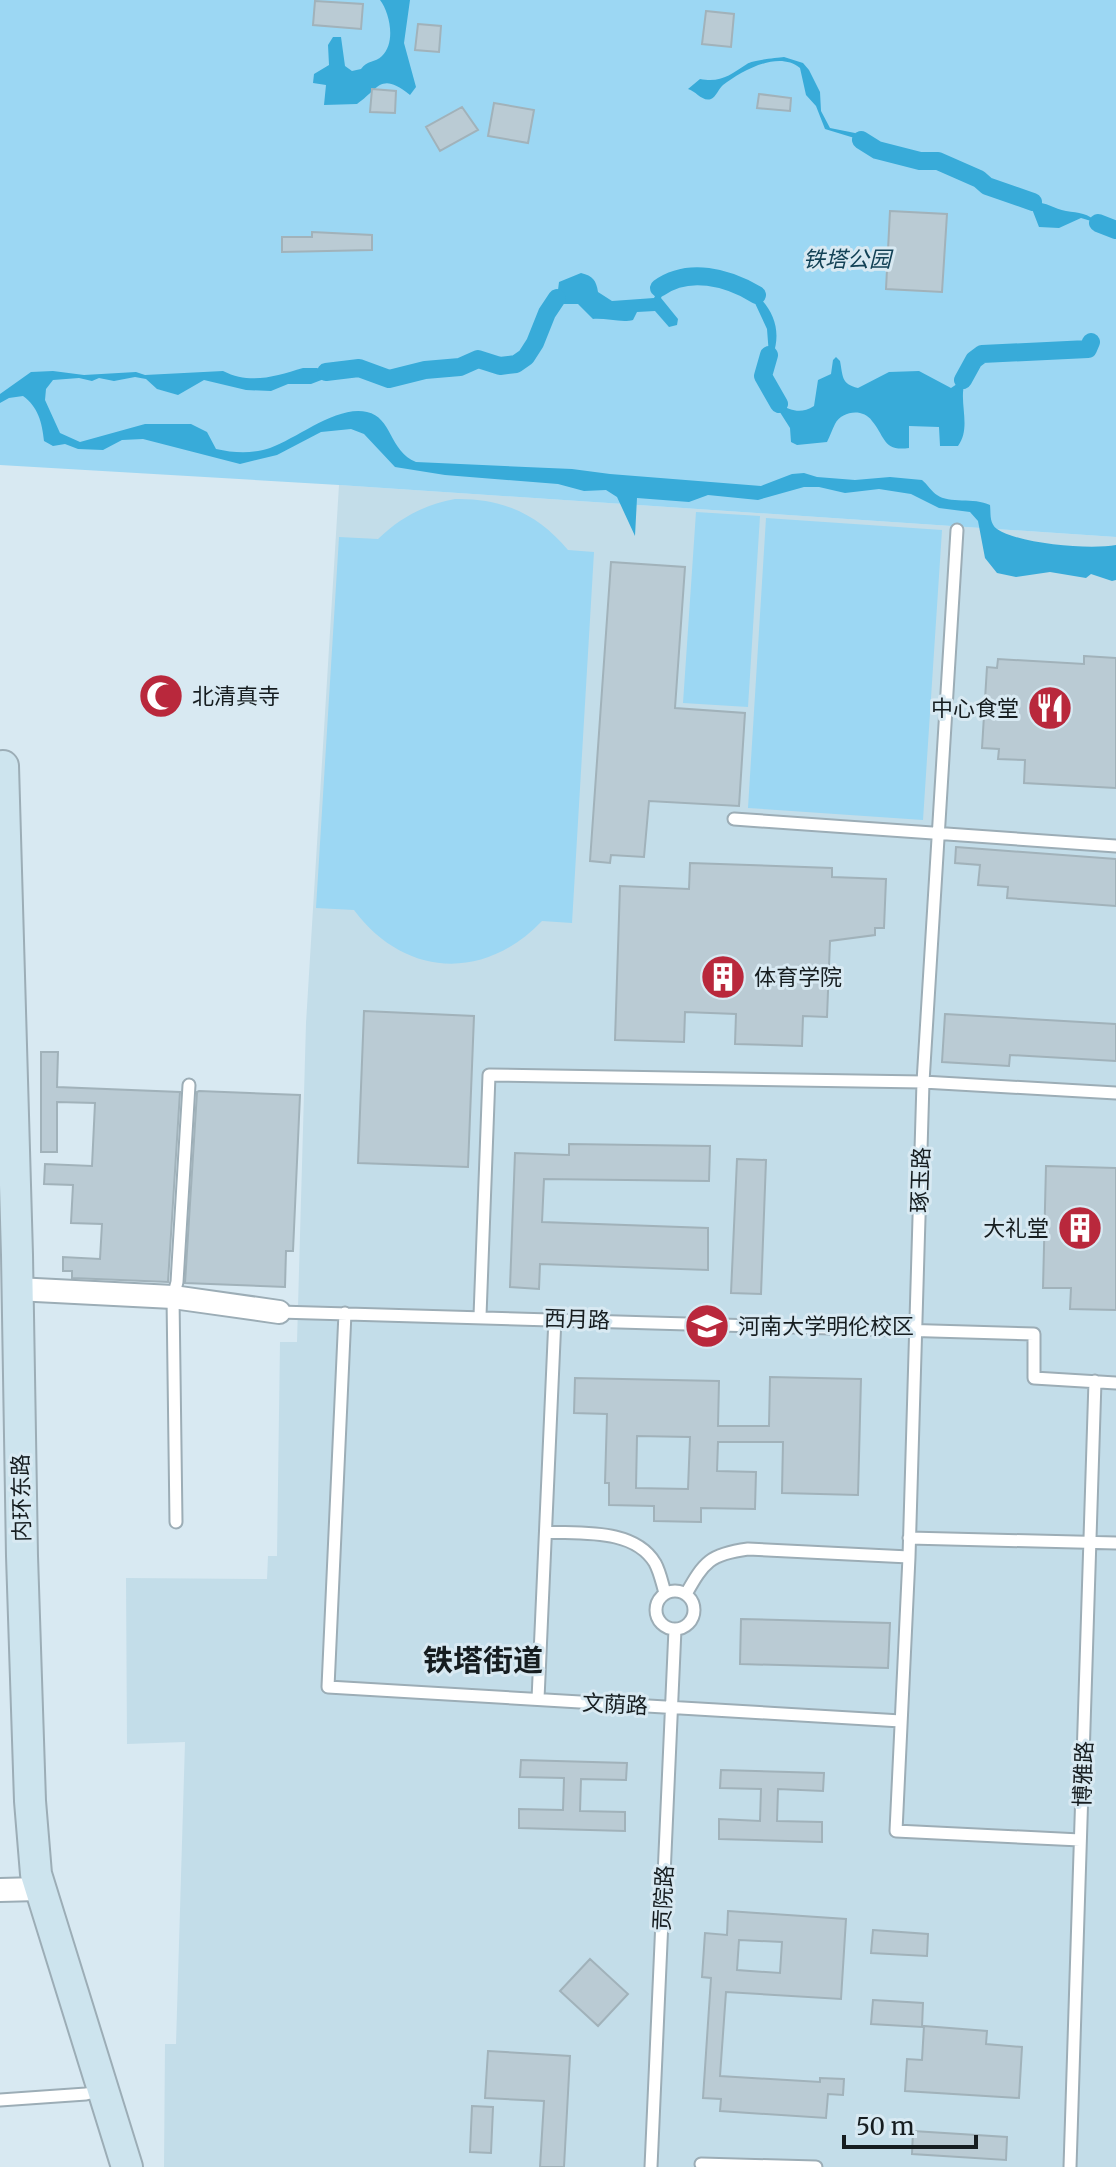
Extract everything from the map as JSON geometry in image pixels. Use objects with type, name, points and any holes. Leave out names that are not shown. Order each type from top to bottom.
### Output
[{"type":"street","name":"内环东路","points":[[2,766],[9,1256],[16,1289],[9,1661],[30,1801],[38,1889],[127,2167]]},
{"type":"street","name":"西月路","points":[[16,1289],[173,1297],[279,1312]]},
{"type":"street","points":[[0,1890],[38,1889]]},
{"type":"lane","name":"琢玉路","points":[[957,530],[923,1082],[909,1557],[896,1831],[1080,1840]]},
{"type":"lane","points":[[734,819],[1116,846]]},
{"type":"lane","points":[[480,1316],[489,1075],[923,1082],[1116,1093]]},
{"type":"lane","points":[[176,1522],[173,1297],[177,1282],[189,1085]]},
{"type":"lane","name":"西月路","points":[[279,1312],[1034,1334],[1034,1378],[1095,1381]]},
{"type":"lane","name":"文荫路","points":[[345,1313],[328,1687],[901,1721]]},
{"type":"lane","points":[[538,1699],[555,1318]]},
{"type":"lane","points":[[1095,1381],[1116,1383]]},
{"type":"lane","name":"博雅路","points":[[1070,2167],[1095,1381]]},
{"type":"lane","points":[[546,1532],[599,1535],[624,1539],[641,1547],[655,1563],[665,1593]]},
{"type":"lane","points":[[909,1538],[1116,1543]]},
{"type":"lane","points":[[686,1594],[701,1567],[724,1552],[748,1549],[909,1557]]},
{"type":"lane","points":[[680,1591],[693,1605],[693,1617],[685,1626],[675,1629],[665,1627],[656,1617],[656,1604],[665,1593],[680,1591]]},
{"type":"lane","name":"贡院路","points":[[651,2167],[675,1629]]},
{"type":"lane","points":[[0,2100],[103,2090]]},
{"type":"lane","points":[[701,2164],[816,2167]]},
{"type":"shaded area","points":[[380,0],[410,0],[404,43],[416,87],[410,95],[386,83],[357,104],[324,105],[326,85],[313,83],[314,74],[329,65],[328,45],[333,37],[341,37],[345,66],[352,71],[379,58],[386,50],[390,28]]},
{"type":"shaded area","points":[[784,57],[803,63],[809,70],[820,92],[821,111],[830,128],[855,133],[861,140],[825,129],[816,106],[806,95],[800,68],[791,63],[760,64],[723,85],[711,99],[688,89],[700,79],[720,79],[750,63]]},
{"type":"shaded area","points":[[1033,202],[1083,214],[1098,223],[1081,218],[1059,228],[1039,227],[1032,209]]},
{"type":"shaded area","points":[[581,273],[591,277],[598,292],[612,301],[654,298],[659,288],[664,290],[661,298],[678,319],[677,325],[669,327],[655,311],[637,312],[629,321],[593,319],[578,304],[561,304],[557,298],[559,282]]},
{"type":"shaded area","points":[[757,295],[775,323],[773,355],[769,355],[767,329],[754,301]]},
{"type":"shaded area","points":[[836,357],[846,382],[858,388],[889,372],[919,371],[951,388],[963,380],[965,423],[958,446],[940,446],[939,427],[909,426],[909,448],[894,448],[868,417],[858,413],[842,416],[827,442],[797,445],[791,442],[790,428],[776,406],[779,404],[801,411],[814,406],[818,380],[831,374]]},
{"type":"shaded area","points":[[303,368],[326,372],[324,379],[311,384],[288,384],[271,391],[246,390],[204,380],[178,395],[157,389],[146,379],[135,377],[114,381],[79,378],[53,380],[46,389],[45,400],[60,433],[80,442],[145,424],[191,424],[207,432],[216,449],[250,452],[270,448],[331,418],[355,411],[367,412],[381,420],[400,450],[416,462],[572,469],[761,486],[792,474],[804,473],[855,480],[890,477],[922,480],[942,498],[990,505],[991,518],[997,529],[1021,539],[1090,547],[1116,545],[1116,580],[1091,574],[1086,578],[1050,572],[1016,577],[997,573],[985,558],[978,521],[970,512],[939,508],[911,494],[879,489],[845,493],[804,487],[758,500],[708,495],[689,502],[637,498],[635,536],[617,497],[606,490],[584,491],[558,484],[445,475],[395,467],[364,434],[351,429],[321,432],[277,455],[240,464],[143,439],[122,440],[103,450],[78,449],[65,444],[53,446],[44,441],[38,416],[23,396],[0,403],[0,394],[31,372],[84,375],[136,372],[145,375],[223,371],[253,378]]},
{"type":"shaded area","name":"河南大学明伦校区","points":[[339,485],[1116,537],[1116,1168],[1046,1167],[1043,1287],[1071,1288],[1071,1309],[1116,1310],[1116,2167],[164,2167],[165,2044],[176,2044],[185,1742],[127,1744],[126,1578],[267,1579],[268,1556],[277,1556],[280,1342],[297,1342],[306,1023]]},
{"type":"green space","name":"铁塔公园","points":[[0,0],[1116,0],[1116,537],[0,465]]},
{"type":"green space","points":[[455,499],[503,505],[544,527],[568,550],[594,552],[572,923],[542,921],[519,941],[495,954],[470,962],[445,964],[420,959],[396,949],[374,932],[354,910],[316,908],[339,537],[378,539],[414,513]]},
{"type":"green space","points":[[696,512],[760,516],[748,707],[683,703]]},
{"type":"green space","points":[[766,518],[942,530],[923,820],[748,808]]},
{"type":"building","points":[[315,1],[363,4],[361,29],[313,25]]},
{"type":"building","points":[[706,11],[734,14],[731,47],[702,44]]},
{"type":"building","points":[[418,24],[441,26],[439,52],[415,50]]},
{"type":"building","points":[[372,89],[396,91],[395,113],[370,112]]},
{"type":"building","points":[[759,94],[791,98],[790,111],[757,108]]},
{"type":"building","points":[[494,103],[534,110],[528,143],[488,136]]},
{"type":"building","points":[[462,107],[478,130],[440,151],[426,127]]},
{"type":"building","points":[[890,211],[947,214],[942,292],[886,289]]},
{"type":"building","points":[[312,232],[372,235],[372,250],[282,252],[282,237],[312,237]]},
{"type":"building","points":[[611,562],[685,567],[675,708],[745,713],[739,806],[649,801],[644,857],[611,855],[610,863],[590,861]]},
{"type":"building","name":"中心食堂","points":[[1084,656],[1116,658],[1116,788],[1024,783],[1025,760],[998,759],[999,749],[982,748],[987,667],[997,668],[998,659],[1084,664]]},
{"type":"building","points":[[956,847],[1116,859],[1116,906],[1007,898],[1008,887],[978,885],[980,865],[955,863]]},
{"type":"building","name":"体育学院","points":[[690,863],[832,868],[832,877],[886,879],[884,928],[875,928],[875,935],[830,941],[827,1017],[803,1016],[802,1046],[735,1044],[736,1014],[685,1012],[684,1042],[615,1040],[620,886],[689,889]]},
{"type":"building","points":[[364,1011],[474,1016],[468,1167],[358,1163]]},
{"type":"building","points":[[945,1014],[1116,1024],[1116,1061],[1010,1055],[1009,1066],[942,1062]]},
{"type":"building","points":[[41,1052],[58,1052],[57,1087],[180,1092],[168,1282],[72,1278],[72,1271],[63,1271],[63,1257],[100,1259],[102,1224],[71,1223],[73,1185],[44,1184],[45,1164],[92,1166],[95,1103],[57,1102],[57,1152],[41,1152]]},
{"type":"building","points":[[199,1091],[300,1095],[293,1251],[286,1251],[285,1287],[185,1283]]},
{"type":"building","points":[[569,1144],[710,1146],[709,1181],[544,1179],[542,1222],[708,1228],[708,1270],[540,1264],[539,1289],[510,1287],[515,1153],[569,1155]]},
{"type":"building","points":[[737,1159],[766,1160],[761,1294],[731,1293]]},
{"type":"building","name":"大礼堂","points":[[1046,1166],[1116,1168],[1116,1310],[1070,1309],[1071,1288],[1043,1288]]},
{"type":"building","points":[[770,1377],[861,1379],[858,1495],[782,1493],[783,1442],[718,1442],[717,1471],[756,1472],[755,1509],[701,1508],[701,1522],[654,1521],[654,1506],[609,1505],[609,1483],[605,1483],[607,1414],[574,1413],[575,1378],[719,1381],[718,1426],[769,1426]],"holes":[[[637,1436],[690,1437],[688,1489],[636,1488]]]},
{"type":"building","points":[[741,1619],[890,1623],[888,1668],[740,1664]]},
{"type":"building","points":[[521,1760],[627,1763],[626,1780],[581,1779],[580,1811],[625,1812],[625,1831],[519,1828],[519,1809],[563,1810],[564,1778],[520,1777]]},
{"type":"building","points":[[721,1770],[824,1773],[823,1791],[778,1789],[777,1821],[822,1822],[822,1842],[719,1839],[719,1819],[760,1821],[761,1789],[720,1788]]},
{"type":"building","points":[[728,1911],[846,1919],[841,1999],[726,1992],[720,2076],[820,2082],[820,2078],[844,2079],[843,2095],[828,2094],[826,2118],[720,2111],[721,2099],[703,2098],[711,1978],[702,1977],[705,1933],[727,1935]],"holes":[[[739,1940],[782,1942],[780,1973],[737,1970]]]},
{"type":"building","points":[[873,1930],[928,1934],[927,1956],[871,1953]]},
{"type":"building","points":[[590,1959],[628,1994],[598,2026],[560,1991]]},
{"type":"building","points":[[873,2000],[923,2003],[922,2027],[871,2024]]},
{"type":"building","points":[[924,2026],[987,2031],[986,2044],[1022,2047],[1019,2098],[905,2091],[907,2059],[922,2060]]},
{"type":"building","points":[[488,2051],[570,2056],[564,2167],[540,2167],[544,2101],[485,2098]]},
{"type":"building","points":[[472,2106],[493,2107],[491,2153],[470,2152]]},
{"type":"building","points":[[913,2131],[1007,2137],[1006,2160],[912,2154]]},
{"type":"waterway","points":[[861,140],[877,150],[920,161],[938,161],[979,179],[987,186],[1033,202]]},
{"type":"waterway","points":[[1098,223],[1116,230]]},
{"type":"waterway","points":[[659,288],[695,276],[721,279],[757,295]]},
{"type":"waterway","points":[[326,372],[359,368],[389,379],[425,370],[460,367],[478,359],[500,366],[516,364],[526,357],[535,343],[557,298]]},
{"type":"waterway","points":[[963,380],[974,360],[982,354],[1088,349],[1091,342]]},
{"type":"waterway","points":[[769,355],[763,376],[779,404]]},
{"type":"place","name":"北清真寺","points":[[161,696]]},
{"type":"place","name":"中心食堂","points":[[1050,708]]},
{"type":"place","name":"体育学院","points":[[723,977]]},
{"type":"place","name":"大礼堂","points":[[1080,1228]]},
{"type":"place","name":"河南大学明伦校区","points":[[707,1326]]},
{"type":"district","name":"铁塔街道","points":[[483,1660]]}]
